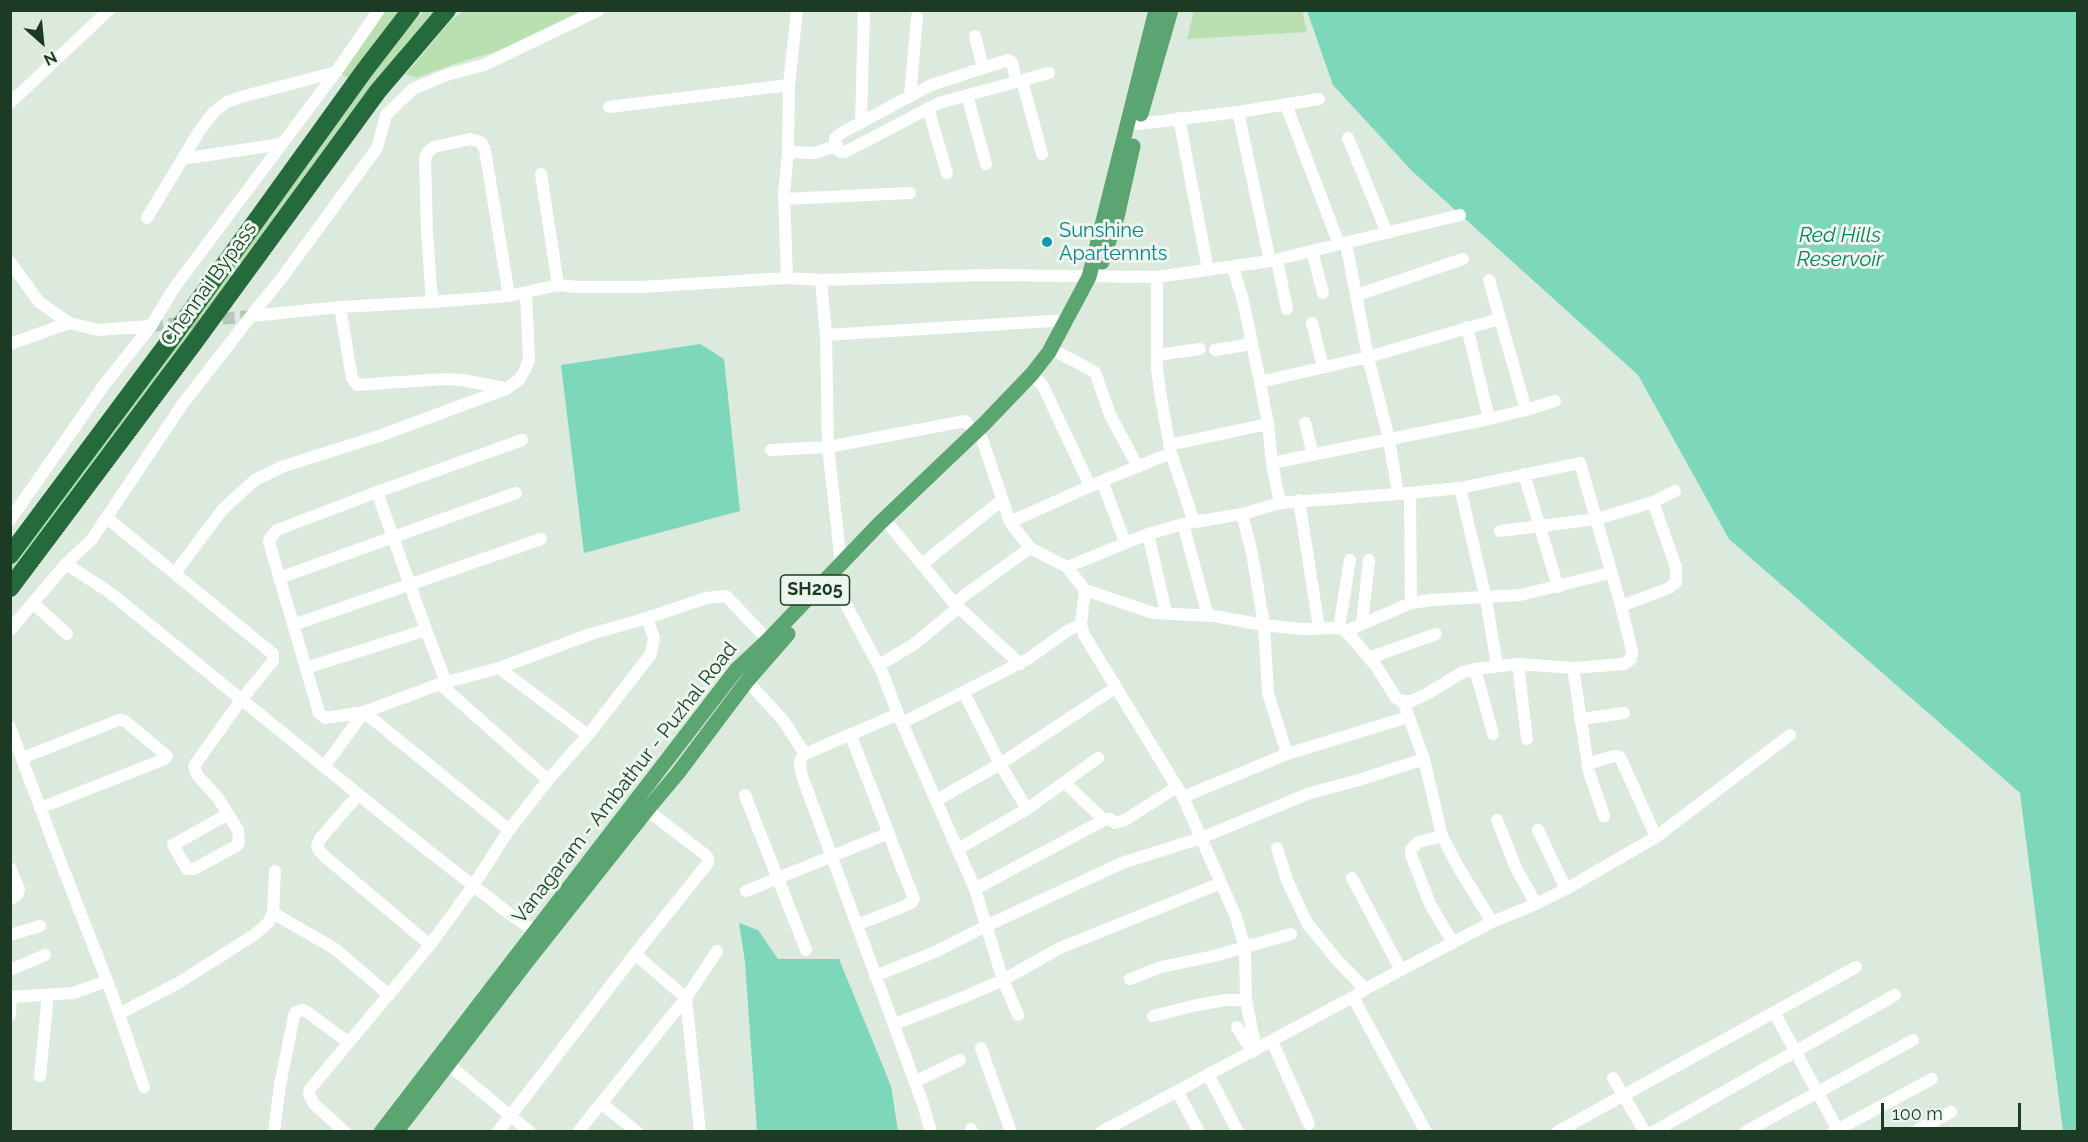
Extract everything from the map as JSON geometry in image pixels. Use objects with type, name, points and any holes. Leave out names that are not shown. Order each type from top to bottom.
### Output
[{"type":"highway","name":"Chennai Bypass","points":[[10,555],[411,10]]},
{"type":"highway","name":"Chennai Bypass","points":[[10,588],[193,344],[378,91],[447,10]]},
{"type":"main road","name":"Vanagaram - Ambathur - Puzhal Road","points":[[381,1131],[443,1060],[540,935],[736,670],[829,580],[841,563],[979,436],[1035,377],[1093,277],[1118,186],[1156,10]]},
{"type":"main road","points":[[1118,186],[1171,10]]},
{"type":"main road","points":[[1035,377],[1059,353],[1070,334],[1093,277]]},
{"type":"main road","points":[[540,935],[678,773],[747,681],[829,580],[891,527],[979,436]]},
{"type":"main road","points":[[396,1131],[443,1060]]},
{"type":"street","points":[[10,103],[109,10]]},
{"type":"street","points":[[10,520],[104,385],[151,326],[174,288],[336,72],[379,10]]},
{"type":"street","points":[[10,630],[107,519],[182,405],[251,315],[282,279],[377,148],[386,115],[413,89],[446,75],[484,65],[599,10]]},
{"type":"street","points":[[787,278],[784,199],[788,152],[789,85],[797,10]]},
{"type":"street","points":[[861,123],[864,10]]},
{"type":"street","points":[[910,96],[916,17]]},
{"type":"street","points":[[975,36],[983,68]]},
{"type":"street","points":[[1042,154],[1019,81],[1012,62],[1008,60],[931,85],[835,138],[839,151],[845,152],[928,108],[967,95],[1019,81],[1048,73]]},
{"type":"street","points":[[147,218],[200,130],[213,113],[225,103],[241,96],[336,72]]},
{"type":"street","points":[[609,107],[789,85]]},
{"type":"street","points":[[967,95],[986,164]]},
{"type":"street","points":[[1138,124],[1319,99]]},
{"type":"street","points":[[1286,105],[1343,244],[1357,294],[1368,357],[1404,494],[1411,603]]},
{"type":"street","points":[[928,108],[947,173]]},
{"type":"street","points":[[1238,112],[1273,261],[1287,309]]},
{"type":"street","points":[[1179,118],[1208,270]]},
{"type":"street","points":[[1348,138],[1387,233]]},
{"type":"street","points":[[432,302],[425,159],[430,149],[434,147],[470,140],[481,142],[485,150],[509,296]]},
{"type":"street","points":[[182,159],[281,144]]},
{"type":"street","points":[[788,152],[814,153],[837,146]]},
{"type":"street","points":[[541,174],[558,285]]},
{"type":"street","points":[[784,199],[910,193]]},
{"type":"street","points":[[251,315],[509,296],[558,285],[632,287],[787,278],[821,280],[988,275],[1157,277],[1273,261],[1460,215]]},
{"type":"street","points":[[1312,251],[1323,293]]},
{"type":"street","points":[[1357,294],[1463,259]]},
{"type":"street","points":[[10,262],[39,302],[69,323],[98,330],[151,326]]},
{"type":"street","points":[[1233,268],[1260,382],[1280,502]]},
{"type":"street","points":[[1157,277],[1157,355],[1160,388],[1170,449],[1189,523],[1208,616]]},
{"type":"street","points":[[821,280],[826,335],[828,447],[841,563]]},
{"type":"street","points":[[1489,280],[1526,410]]},
{"type":"street","points":[[175,573],[223,509],[242,490],[270,471],[378,436],[506,388],[519,380],[529,359],[526,293]]},
{"type":"street","points":[[340,307],[352,378],[357,385],[445,379],[506,388]]},
{"type":"street","points":[[1260,382],[1368,357],[1499,319]]},
{"type":"street","points":[[826,335],[1068,320]]},
{"type":"street","points":[[10,344],[69,323]]},
{"type":"street","points":[[1312,323],[1323,368]]},
{"type":"street","points":[[1467,327],[1489,419]]},
{"type":"street","points":[[1215,350],[1252,344]]},
{"type":"street","points":[[1157,355],[1200,349]]},
{"type":"street","points":[[1059,353],[1095,372],[1110,415],[1138,466]]},
{"type":"street","points":[[1035,377],[1096,483],[1125,542]]},
{"type":"street","points":[[1272,463],[1489,419],[1555,401]]},
{"type":"street","points":[[771,450],[828,447],[964,421],[979,436],[1010,522],[1030,548],[1067,567],[1084,590],[1153,613],[1208,616],[1299,629],[1342,630],[1411,603],[1520,595],[1610,573]]},
{"type":"street","points":[[1010,522],[1138,466],[1170,449],[1268,423]]},
{"type":"street","points":[[1305,423],[1312,455]]},
{"type":"street","points":[[522,440],[377,492],[277,530],[272,534],[269,543],[321,717],[364,712],[443,683],[499,668],[591,634],[706,598],[726,596],[768,640]]},
{"type":"street","points":[[1067,567],[1148,534],[1189,523],[1242,514],[1280,502],[1460,488],[1580,463],[1632,651],[1631,659],[1623,664],[1573,668],[1518,664],[1475,669],[1463,672],[1412,701],[1403,701],[1396,698],[1369,658],[1342,630]]},
{"type":"street","points":[[1524,474],[1558,587]]},
{"type":"street","points":[[1460,488],[1486,598],[1497,665]]},
{"type":"street","points":[[1500,531],[1597,519],[1653,502],[1675,491]]},
{"type":"street","points":[[377,492],[395,538],[443,683],[548,780]]},
{"type":"street","points":[[279,578],[516,493]]},
{"type":"street","points":[[922,564],[1002,500]]},
{"type":"street","points":[[1299,500],[1318,628]]},
{"type":"street","points":[[1621,606],[1669,588],[1676,582],[1676,567],[1653,502]]},
{"type":"street","points":[[1242,514],[1252,553],[1264,625],[1268,693],[1287,754]]},
{"type":"street","points":[[107,519],[273,654],[273,661],[241,700],[194,765],[197,775],[218,798],[228,814],[238,830],[239,843],[194,868],[187,869],[173,844],[228,814]]},
{"type":"street","points":[[891,527],[956,605],[1020,663]]},
{"type":"street","points":[[1148,534],[1166,612]]},
{"type":"street","points":[[293,625],[541,539]]},
{"type":"street","points":[[879,664],[913,645],[956,605],[1030,548]]},
{"type":"street","points":[[1342,630],[1350,560]]},
{"type":"street","points":[[1362,624],[1369,560]]},
{"type":"street","points":[[66,564],[109,592],[358,795],[473,886],[540,935]]},
{"type":"street","points":[[829,580],[854,617],[879,664],[900,718],[975,889],[1003,980],[1018,1015]]},
{"type":"street","points":[[1084,590],[1081,624],[1084,635],[1180,792],[1236,917],[1245,948],[1246,1000],[1254,1051]]},
{"type":"street","points":[[33,603],[67,634]]},
{"type":"street","points":[[345,1131],[314,1104],[309,1094],[310,1089],[430,945],[473,886],[508,830],[588,735],[651,654],[654,638],[647,618]]},
{"type":"street","points":[[931,1131],[895,1024],[875,976],[802,776],[801,759],[805,754],[963,693],[1020,663],[1081,624]]},
{"type":"street","points":[[306,668],[426,630]]},
{"type":"street","points":[[1369,658],[1436,634]]},
{"type":"street","points":[[1518,664],[1527,739]]},
{"type":"street","points":[[499,668],[588,735]]},
{"type":"street","points":[[1573,668],[1587,764],[1604,816]]},
{"type":"street","points":[[1475,669],[1493,734]]},
{"type":"street","points":[[747,681],[783,720],[805,754]]},
{"type":"street","points":[[937,800],[1000,764],[1115,688]]},
{"type":"street","points":[[963,693],[1000,764],[1027,808]]},
{"type":"street","points":[[1403,701],[1424,759],[1442,836],[1492,922]]},
{"type":"street","points":[[324,767],[364,712]]},
{"type":"street","points":[[364,712],[508,830]]},
{"type":"street","points":[[1580,718],[1624,712]]},
{"type":"street","points":[[975,889],[1104,820],[1110,819],[1115,823],[1120,823],[1180,792],[1287,754],[1408,717]]},
{"type":"street","points":[[22,758],[119,720],[125,721],[167,756],[165,759],[40,808]]},
{"type":"street","points":[[10,727],[107,981],[144,1087]]},
{"type":"street","points":[[1101,1131],[1254,1051],[1353,997],[1365,988],[1492,922],[1566,889],[1656,837],[1790,735]]},
{"type":"street","points":[[850,736],[914,901],[857,925]]},
{"type":"street","points":[[1587,764],[1614,756],[1620,757],[1656,837]]},
{"type":"street","points":[[958,849],[1027,808],[1098,758]]},
{"type":"street","points":[[875,976],[935,952],[1122,863],[1201,838],[1310,793],[1424,759]]},
{"type":"street","points":[[1065,783],[1104,820]]},
{"type":"street","points":[[358,795],[318,842],[319,850],[322,855],[430,945]]},
{"type":"street","points":[[745,795],[806,950]]},
{"type":"street","points":[[498,1131],[708,863],[708,858],[703,853],[647,810]]},
{"type":"street","points":[[1497,820],[1516,868],[1536,904]]},
{"type":"street","points":[[1538,830],[1566,889]]},
{"type":"street","points":[[746,891],[889,833]]},
{"type":"street","points":[[1442,836],[1416,844],[1411,850],[1411,855],[1421,886],[1453,943]]},
{"type":"street","points":[[1277,848],[1287,880],[1307,923],[1365,988]]},
{"type":"street","points":[[10,868],[19,889],[17,895],[10,899]]},
{"type":"street","points":[[119,1014],[178,983],[254,935],[268,923],[273,914],[275,871]]},
{"type":"street","points":[[1352,878],[1401,970]]},
{"type":"street","points":[[895,1024],[964,998],[1003,980],[1060,948],[1221,883]]},
{"type":"street","points":[[273,914],[335,949],[389,995]]},
{"type":"street","points":[[10,934],[40,926]]},
{"type":"street","points":[[1130,979],[1161,967],[1245,948],[1291,934]]},
{"type":"street","points":[[578,1131],[686,998],[717,951]]},
{"type":"street","points":[[635,954],[686,998],[700,1131]]},
{"type":"street","points":[[10,970],[45,955]]},
{"type":"street","points":[[1557,1131],[1856,967]]},
{"type":"street","points":[[10,1015],[11,997],[81,991],[107,981]]},
{"type":"street","points":[[40,1076],[48,995]]},
{"type":"street","points":[[1653,1131],[1895,995]]},
{"type":"street","points":[[1353,997],[1421,1128]]},
{"type":"street","points":[[1153,1016],[1226,1000],[1246,1000]]},
{"type":"street","points":[[274,1131],[280,1085],[296,1012],[303,1010],[307,1012],[348,1042]]},
{"type":"street","points":[[1773,1012],[1837,1131],[1932,1079]]},
{"type":"street","points":[[1237,1027],[1254,1051]]},
{"type":"street","points":[[1745,1131],[1912,1040]]},
{"type":"street","points":[[1272,1041],[1308,1124]]},
{"type":"street","points":[[981,1048],[1011,1131]]},
{"type":"street","points":[[443,1060],[530,1131]]},
{"type":"street","points":[[914,1082],[960,1060]]},
{"type":"street","points":[[1208,1074],[1238,1131]]},
{"type":"street","points":[[1613,1078],[1645,1131]]},
{"type":"street","points":[[1177,1090],[1199,1131]]},
{"type":"street","points":[[601,1103],[637,1131]]},
{"type":"street","points":[[1914,1131],[1951,1112]]},
{"type":"shaded area","points":[[1194,10],[1302,11],[1307,32],[1187,39]]},
{"type":"shaded area","points":[[384,11],[404,11],[351,80],[341,74]]},
{"type":"shaded area","points":[[424,11],[435,11],[404,46],[11,579],[10,565],[395,41]]},
{"type":"shaded area","points":[[464,11],[581,11],[495,52],[416,78],[406,74],[452,19]]},
{"type":"water","name":"Red Hills Reservoir","points":[[1307,11],[2077,11],[2077,1131],[2063,1131],[2020,793],[1729,539],[1638,375],[1412,171],[1333,85]]},
{"type":"water","points":[[700,344],[724,359],[740,511],[584,553],[561,365]]},
{"type":"water","points":[[739,923],[758,930],[778,959],[839,959],[891,1086],[898,1131],[757,1131],[745,962]]},
{"type":"tunnel","points":[[151,326],[251,316]]},
{"type":"place","name":"Sunshine Apartemnts","points":[[1047,242]]}]
